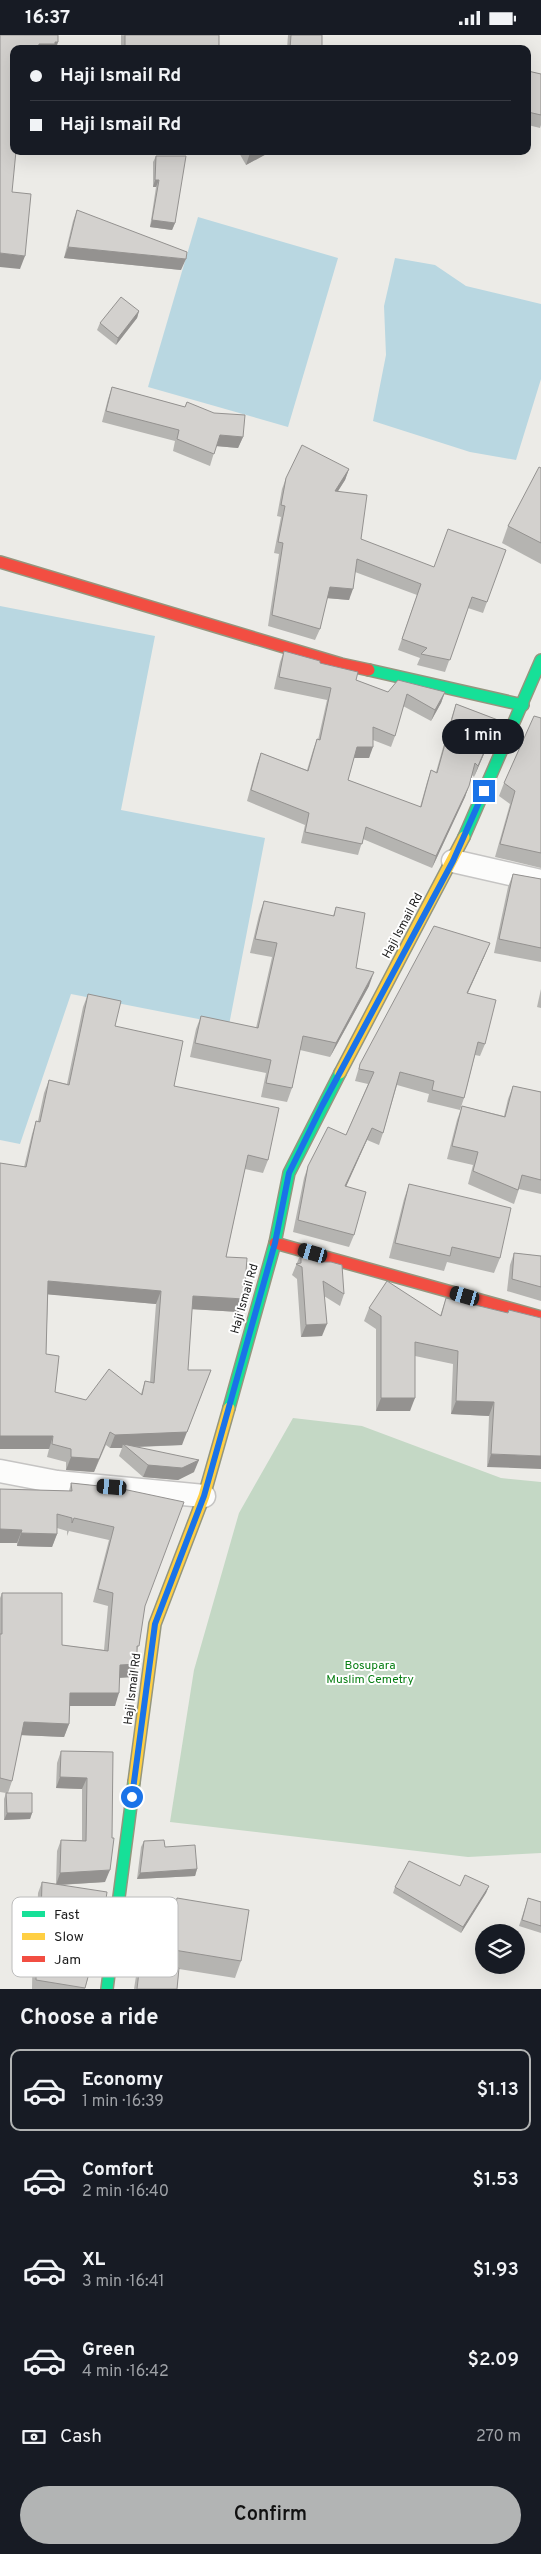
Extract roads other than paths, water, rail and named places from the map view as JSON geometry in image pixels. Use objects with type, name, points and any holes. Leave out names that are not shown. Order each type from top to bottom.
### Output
[{"type":"street","points":[[0,562],[341,664],[523,705]]},
{"type":"street","name":"Haji Ismail Rd","points":[[119,1897],[155,1624],[204,1496],[275,1243],[289,1173],[322,1106],[453,861],[523,705],[541,660]]},
{"type":"street","points":[[453,861],[541,881]]},
{"type":"street","points":[[275,1243],[541,1317]]},
{"type":"street","points":[[0,1471],[57,1482],[204,1496]]},
{"type":"water","points":[[198,217],[338,258],[288,427],[148,387]]},
{"type":"water","points":[[395,258],[435,265],[466,286],[541,304],[541,379],[516,460],[470,452],[373,421],[386,355],[384,306]]},
{"type":"water","points":[[0,606],[155,636],[121,810],[265,838],[229,1025],[71,994],[20,1144],[0,1140]]},
{"type":"park label","name":"Bosupara Muslim Cemetry","points":[[370,1673]]}]
